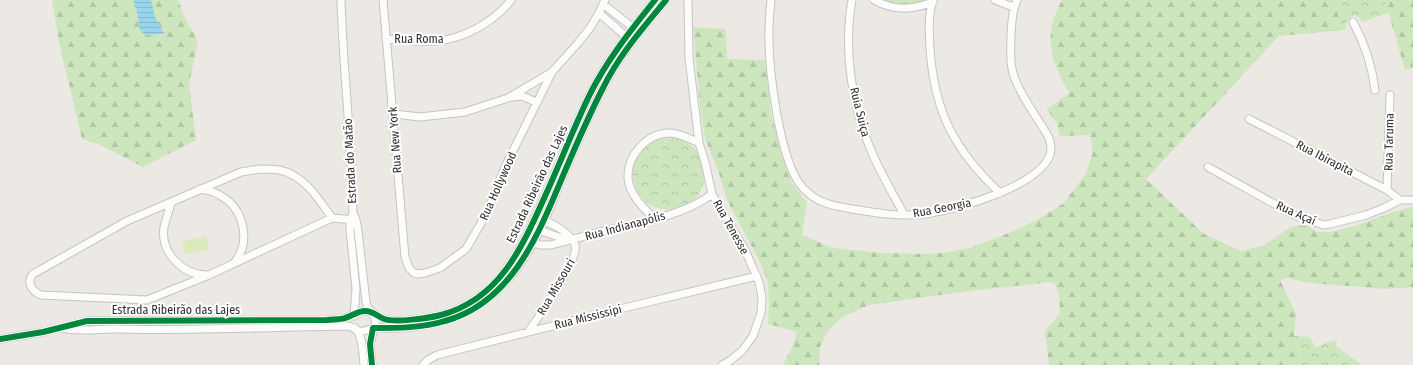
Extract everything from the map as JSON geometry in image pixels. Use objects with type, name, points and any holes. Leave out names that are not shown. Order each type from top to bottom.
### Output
[{"type":"street","name":"Estrada do Matão","points":[[341,0],[344,62],[351,146],[353,218],[361,246],[365,294],[368,308],[372,312],[376,321],[370,344],[372,365]]},
{"type":"street","name":"Rua New York","points":[[383,0],[394,114],[405,257],[409,268],[414,273],[418,274]]},
{"type":"street","name":"Rua Roma","points":[[386,39],[423,41],[453,38],[480,27],[494,18],[512,0]]},
{"type":"street","name":"Estrada Ribeirão das Lajes","points":[[372,312],[385,319],[393,320],[441,315],[458,309],[472,301],[494,284],[514,259],[526,240],[590,94],[613,54],[655,0]]},
{"type":"street","name":"Estrada Ribeirão das Lajes","points":[[373,328],[418,327],[446,321],[472,310],[494,294],[510,278],[540,231],[574,149],[612,71],[632,41],[666,0]]},
{"type":"street","name":"Rua Tenesse","points":[[688,0],[689,58],[699,144],[705,162],[712,194],[745,250],[757,276],[762,297],[762,313],[753,336],[742,351],[722,365]]},
{"type":"street","name":"Rua Georgia","points":[[771,0],[769,31],[776,111],[788,157],[796,178],[811,196],[824,202],[869,212],[904,215],[925,214],[948,209],[1000,193],[1029,178],[1039,170],[1048,159],[1051,145],[1049,138],[1022,95],[1014,78],[1010,50],[1015,3]]},
{"type":"street","name":"Ruia Suiça","points":[[852,0],[849,23],[849,45],[852,85],[856,108],[873,155],[904,215]]},
{"type":"street","points":[[874,0],[893,8],[902,9],[915,8],[933,1]]},
{"type":"street","points":[[995,0],[1015,3]]},
{"type":"street","points":[[933,1],[930,12],[930,46],[932,69],[939,104],[958,144],[968,161],[1000,193]]},
{"type":"street","points":[[604,2],[639,33]]},
{"type":"street","name":"Rua Hollywood","points":[[418,274],[430,272],[440,268],[466,249],[487,213],[505,167],[552,72],[578,43],[599,13],[604,2]]},
{"type":"street","points":[[599,13],[632,41]]},
{"type":"street","points":[[1353,22],[1362,38],[1369,58],[1373,72],[1375,90]]},
{"type":"street","name":"Rua Hollywood","points":[[394,114],[420,117],[458,113],[480,108],[508,98],[552,72]]},
{"type":"street","name":"Rua Taruma","points":[[1388,190],[1390,94]]},
{"type":"street","points":[[508,98],[522,96],[536,102]]},
{"type":"street","name":"Rua Ibirapita","points":[[1249,119],[1388,190],[1400,200]]},
{"type":"street","points":[[654,218],[639,203],[628,178],[633,155],[640,146],[650,138],[662,134],[676,134],[689,138],[699,144]]},
{"type":"street","name":"Rua Açaí","points":[[1208,167],[1296,216],[1324,225],[1366,215],[1400,200],[1413,200]]},
{"type":"street","points":[[332,218],[316,195],[296,177],[280,170],[260,169],[241,172],[127,221],[33,274],[30,281],[32,289],[35,293],[41,295],[147,300],[209,275],[332,218],[353,218],[356,289],[353,323],[358,331],[364,365]]},
{"type":"street","points":[[200,189],[214,192],[223,197],[237,210],[242,219],[244,230],[242,248],[239,257],[233,264]]},
{"type":"street","name":"Rua Indianapólis","points":[[533,244],[550,245],[654,218],[698,204],[712,194]]},
{"type":"street","points":[[171,203],[164,228],[167,248],[179,265],[188,271],[198,275],[209,275]]},
{"type":"street","points":[[536,217],[565,232],[570,240]]},
{"type":"street","points":[[531,228],[570,240]]},
{"type":"street","points":[[526,240],[533,244]]},
{"type":"street","name":"Rua Missouri","points":[[528,332],[557,289],[573,259],[576,250],[570,240]]},
{"type":"street","name":"Rua Mississipi","points":[[423,365],[437,355],[757,276]]},
{"type":"street","points":[[354,316],[362,311],[372,312]]},
{"type":"street","name":"Estrada Ribeirão das Lajes","points":[[0,338],[43,332],[87,321],[327,320],[343,319],[354,316]]},
{"type":"street","points":[[62,328],[72,331],[79,331],[111,329],[156,330],[349,326],[358,331],[364,332],[373,328]]},
{"type":"green space","points":[[52,0],[178,0],[185,18],[198,41],[189,84],[196,140],[143,167],[98,144],[82,139],[59,42]]},
{"type":"green space","points":[[882,0],[926,0],[915,4],[904,5],[893,4]]},
{"type":"green space","points":[[1062,0],[1343,0],[1334,31],[1279,36],[1146,179],[1204,234],[1241,251],[1263,246],[1289,228],[1299,225],[1308,226],[1317,232],[1331,232],[1413,207],[1413,287],[1386,289],[1309,283],[1287,278],[1280,280],[1296,314],[1294,336],[1301,365],[1049,365],[1045,331],[1060,313],[1059,296],[1055,283],[1050,282],[869,305],[844,316],[829,329],[820,347],[819,365],[783,365],[792,348],[797,332],[768,324],[768,282],[761,264],[727,200],[719,173],[706,141],[701,116],[693,27],[726,29],[727,59],[765,60],[771,113],[783,158],[792,183],[807,203],[802,235],[833,248],[883,253],[942,253],[970,248],[1037,220],[1064,203],[1086,173],[1093,152],[1090,135],[1060,136],[1057,124],[1047,109],[1069,93],[1054,60],[1051,43],[1052,24]]},
{"type":"green space","points":[[1343,0],[1385,0],[1389,13],[1361,22],[1359,17],[1352,16],[1347,21],[1345,30],[1334,31]]},
{"type":"green space","points":[[1385,0],[1413,0],[1413,68],[1405,70]]},
{"type":"green space","points":[[669,138],[689,144],[699,154],[705,174],[699,194],[689,204],[669,210],[649,204],[639,194],[633,174],[639,154],[649,144]]},
{"type":"green space","points":[[206,236],[209,249],[185,254],[182,242]]},
{"type":"green space","points":[[1294,336],[1309,337],[1316,347],[1337,340],[1336,346],[1362,365],[1301,365]]},
{"type":"water","points":[[133,0],[151,0],[155,17],[164,33],[146,36],[140,30],[136,7]]},
{"type":"cycle path","points":[[0,339],[43,332],[87,321],[327,320],[343,319],[365,311],[373,313],[384,319],[404,320],[421,319],[441,315],[462,307],[479,297],[495,283],[507,268],[528,232],[552,182],[578,119],[597,81],[620,46],[655,0]]},
{"type":"cycle path","points":[[372,365],[370,344],[373,328],[401,328],[445,321],[469,312],[489,298],[507,281],[522,261],[545,217],[588,119],[609,76],[632,42],[666,0]]}]
